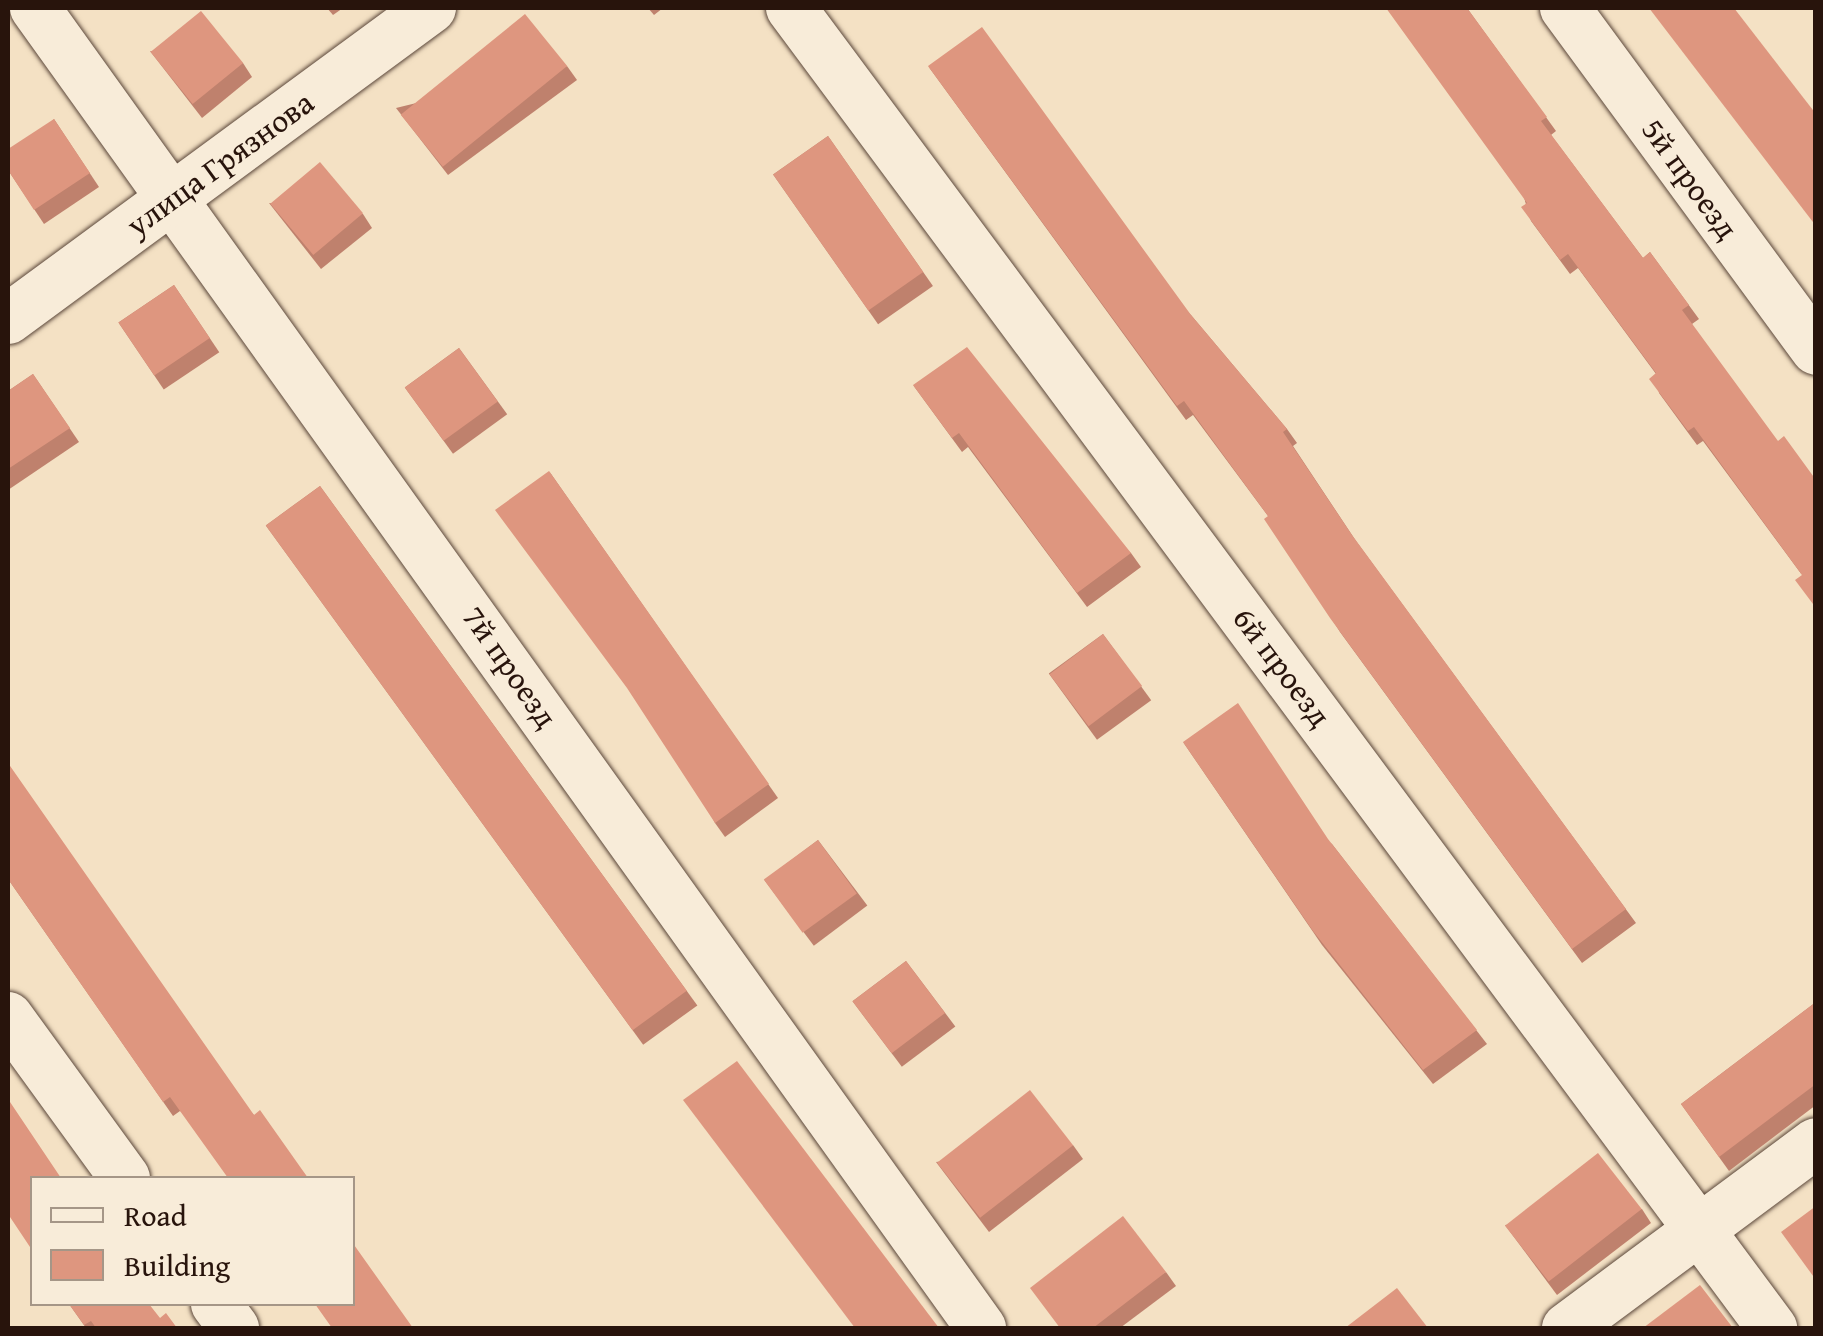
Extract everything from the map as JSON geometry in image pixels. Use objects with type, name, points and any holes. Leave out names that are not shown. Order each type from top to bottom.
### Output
[{"type":"street","name":"7й проезд","points":[[35,8],[176,198],[981,1328]]},
{"type":"street","name":"улица Грязнова","points":[[8,319],[431,8]]},
{"type":"street","name":"6й проезд","points":[[791,8],[1772,1328]]},
{"type":"street","name":"5й проезд","points":[[1564,8],[1816,350]]},
{"type":"street","points":[[8,1017],[124,1176]]},
{"type":"street","points":[[1567,1328],[1816,1143]]},
{"type":"street","points":[[218,1306],[234,1328]]},
{"type":"building","points":[[1386,8],[1467,8],[1547,117],[1541,121],[1643,258],[1650,252],[1689,305],[1682,310],[1778,441],[1784,436],[1816,480],[1816,608],[1795,580],[1802,575],[1694,427],[1688,431],[1649,379],[1656,373],[1568,254],[1560,260],[1521,207],[1527,203]]},
{"type":"building","points":[[1649,8],[1734,8],[1816,114],[1816,226]]},
{"type":"building","points":[[201,11],[243,63],[193,104],[150,52]]},
{"type":"building","points":[[525,14],[567,66],[443,167],[401,115]]},
{"type":"building","points":[[982,27],[1191,315],[1287,429],[1283,432],[1352,535],[1626,909],[1572,949],[1330,618],[1264,519],[1268,516],[1184,401],[1177,406],[928,66]]},
{"type":"building","points":[[54,119],[90,173],[34,210],[8,170],[8,149]]},
{"type":"building","points":[[828,136],[923,272],[868,310],[773,174]]},
{"type":"building","points":[[320,162],[363,213],[313,255],[270,204]]},
{"type":"building","points":[[174,285],[210,338],[154,376],[118,322]]},
{"type":"building","points":[[967,347],[1131,553],[1077,593],[959,433],[952,438],[913,385]]},
{"type":"building","points":[[459,348],[498,401],[444,441],[405,387]]},
{"type":"building","points":[[33,374],[70,428],[8,469],[8,391]]},
{"type":"building","points":[[549,471],[769,784],[715,823],[627,688],[495,510]]},
{"type":"building","points":[[320,486],[687,991],[633,1030],[266,525]]},
{"type":"building","points":[[1103,634],[1142,686],[1089,726],[1049,674]]},
{"type":"building","points":[[1238,703],[1328,839],[1477,1030],[1423,1070],[1313,931],[1183,742]]},
{"type":"building","points":[[8,763],[254,1115],[260,1110],[307,1176],[227,1176],[170,1097],[163,1102],[8,879]]},
{"type":"building","points":[[818,840],[857,893],[803,933],[764,879]]},
{"type":"building","points":[[906,961],[945,1013],[892,1053],[852,1001]]},
{"type":"building","points":[[1816,1002],[1816,1084],[1719,1157],[1681,1104]]},
{"type":"building","points":[[737,1061],[939,1328],[855,1328],[683,1100]]},
{"type":"building","points":[[1030,1090],[1073,1145],[980,1218],[937,1163]]},
{"type":"building","points":[[8,1099],[60,1176],[30,1176],[30,1247],[8,1214]]},
{"type":"building","points":[[1598,1153],[1642,1209],[1549,1282],[1505,1226]]},
{"type":"building","points":[[1816,1206],[1816,1280],[1781,1232]]},
{"type":"building","points":[[1123,1216],[1166,1272],[1093,1328],[1060,1328],[1030,1288]]},
{"type":"building","points":[[355,1246],[413,1328],[332,1328],[316,1306],[355,1306]]},
{"type":"building","points":[[1700,1285],[1733,1328],[1643,1328]]},
{"type":"building","points":[[1397,1288],[1428,1328],[1345,1328]]},
{"type":"building","points":[[70,1306],[151,1306],[160,1318],[166,1313],[177,1328],[96,1328],[91,1321],[84,1325]]}]
